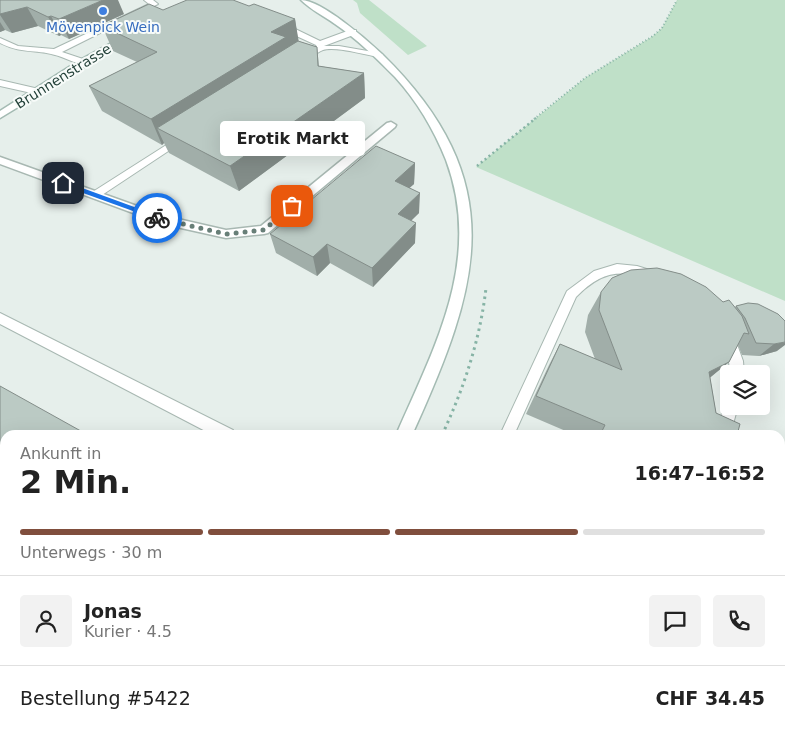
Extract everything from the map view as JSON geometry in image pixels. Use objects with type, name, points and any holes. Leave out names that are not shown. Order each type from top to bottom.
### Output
[{"type":"main road","points":[[305,0],[353,32],[380,55],[412,89],[440,131],[456,169],[461,187],[465,222],[465,260],[445,341],[430,380],[406,430]]},
{"type":"main road","name":"Brunnenstrasse","points":[[0,115],[83,62],[140,32]]},
{"type":"main road","points":[[0,160],[163,220],[226,234],[264,230],[391,125]]},
{"type":"lane","points":[[55,52],[154,4],[148,0]]},
{"type":"lane","points":[[274,22],[321,46],[380,55]]},
{"type":"lane","points":[[290,68],[321,46],[353,32]]},
{"type":"lane","points":[[0,40],[16,48],[55,52],[83,62]]},
{"type":"lane","points":[[0,83],[36,91]]},
{"type":"lane","points":[[95,195],[189,134]]},
{"type":"lane","points":[[509,430],[571,294],[584,281],[599,272],[618,268],[637,270],[665,281]]},
{"type":"lane","points":[[0,318],[218,430]]},
{"type":"lane","points":[[720,324],[729,341],[736,365]]},
{"type":"lane","points":[[724,430],[729,415]]},
{"type":"path","points":[[456,169],[476,167],[585,78],[653,36],[662,28],[676,0]]},
{"type":"green space","points":[[353,0],[369,0],[427,46],[408,55],[360,13],[357,3]]},
{"type":"green space","points":[[677,0],[785,0],[785,301],[476,167],[585,78],[653,36],[662,28]]},
{"type":"building","points":[[0,0],[103,0],[59,19],[51,16],[48,17],[27,7],[0,14]]},
{"type":"building","points":[[187,0],[233,0],[249,6],[254,4],[295,19],[271,32],[286,37],[151,119],[89,86],[157,52],[102,26],[149,4],[163,10]]},
{"type":"building","points":[[298,41],[317,47],[318,66],[364,73],[230,166],[157,128]]},
{"type":"building","points":[[376,146],[415,163],[395,181],[420,193],[398,214],[416,223],[372,268],[327,244],[313,257],[270,234]]},
{"type":"building","points":[[657,268],[681,274],[706,287],[723,302],[729,300],[742,316],[749,334],[744,333],[729,362],[709,372],[716,413],[740,424],[738,430],[602,430],[605,425],[536,396],[560,344],[622,370],[599,310],[601,292],[612,278],[631,270]]},
{"type":"building","points":[[748,303],[758,304],[778,314],[785,321],[785,342],[774,344],[756,343],[745,318],[736,306]]},
{"type":"building","points":[[0,386],[79,430],[0,430]]},
{"type":"way so far","points":[[157,218],[226,234],[264,230],[292,206]]},
{"type":"place","name":"Mövenpick Wein","points":[[103,11]]},
{"type":"place","name":"Erotik Markt","points":[[292,206]]},
{"type":"route","points":[[63,183],[157,218]]}]
